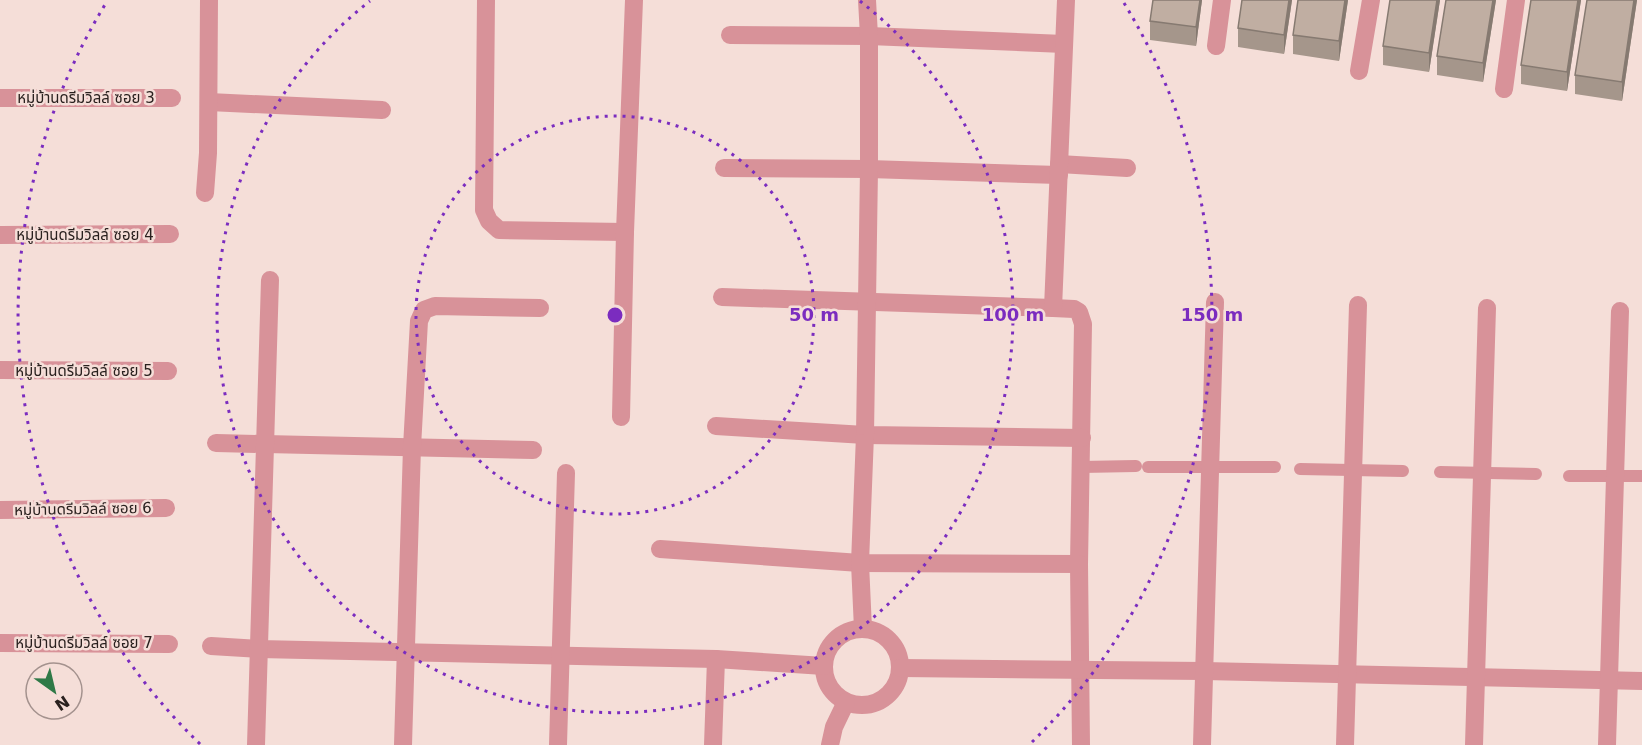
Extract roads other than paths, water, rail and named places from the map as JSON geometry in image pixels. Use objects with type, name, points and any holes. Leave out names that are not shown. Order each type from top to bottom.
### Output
[{"type":"street","points":[[205,193],[209,102],[209,0]]},
{"type":"street","points":[[486,0],[484,210],[489,221],[499,230],[625,232]]},
{"type":"street","points":[[621,417],[634,0]]},
{"type":"street","points":[[863,629],[860,563],[865,435],[869,169],[867,0]]},
{"type":"street","points":[[1053,308],[1066,0]]},
{"type":"street","points":[[1216,46],[1222,0]]},
{"type":"street","points":[[1359,71],[1371,0]]},
{"type":"street","points":[[1504,89],[1516,0]]},
{"type":"street","points":[[730,35],[869,36],[1064,44]]},
{"type":"street","name":"หมู่บ้านดรีมวิลล์ ซอย 3","points":[[0,98],[172,98]]},
{"type":"street","points":[[209,102],[382,110]]},
{"type":"street","points":[[724,168],[1127,168]]},
{"type":"street","name":"หมู่บ้านดรีมวิลล์ ซอย 4","points":[[0,235],[170,234]]},
{"type":"street","points":[[256,745],[270,280]]},
{"type":"street","points":[[722,297],[866,300],[1074,309],[1079,312],[1082,318],[1079,564],[1081,745]]},
{"type":"street","points":[[1202,745],[1215,302]]},
{"type":"street","points":[[1345,745],[1358,305]]},
{"type":"street","points":[[403,745],[412,447],[419,321],[424,310],[435,306],[540,309]]},
{"type":"street","points":[[1474,745],[1487,308]]},
{"type":"street","points":[[1607,745],[1620,311]]},
{"type":"street","name":"หมู่บ้านดรีมวิลล์ ซอย 5","points":[[0,370],[168,371]]},
{"type":"street","points":[[716,426],[865,435],[1082,438]]},
{"type":"street","points":[[216,443],[533,450]]},
{"type":"street","points":[[558,745],[566,473]]},
{"type":"street","name":"หมู่บ้านดรีมวิลล์ ซอย 6","points":[[0,510],[166,508]]},
{"type":"street","points":[[660,549],[860,563],[1079,564]]},
{"type":"street","points":[[863,629],[878,632],[890,640],[898,653],[900,668],[897,682],[888,694],[876,703],[861,705],[846,702],[834,693],[826,681],[824,666],[827,651],[836,639],[849,631],[863,629]]},
{"type":"street","name":"หมู่บ้านดรีมวิลล์ ซอย 7","points":[[0,643],[169,644]]},
{"type":"street","points":[[211,646],[716,659],[824,666]]},
{"type":"street","points":[[713,745],[716,659]]},
{"type":"street","points":[[900,668],[1204,671],[1642,681]]},
{"type":"street","points":[[830,745],[834,727],[846,702]]},
{"type":"lane","points":[[1081,467],[1275,467]]},
{"type":"lane","points":[[1300,469],[1403,471]]},
{"type":"lane","points":[[1440,472],[1536,474]]},
{"type":"lane","points":[[1569,476],[1642,476]]}]
